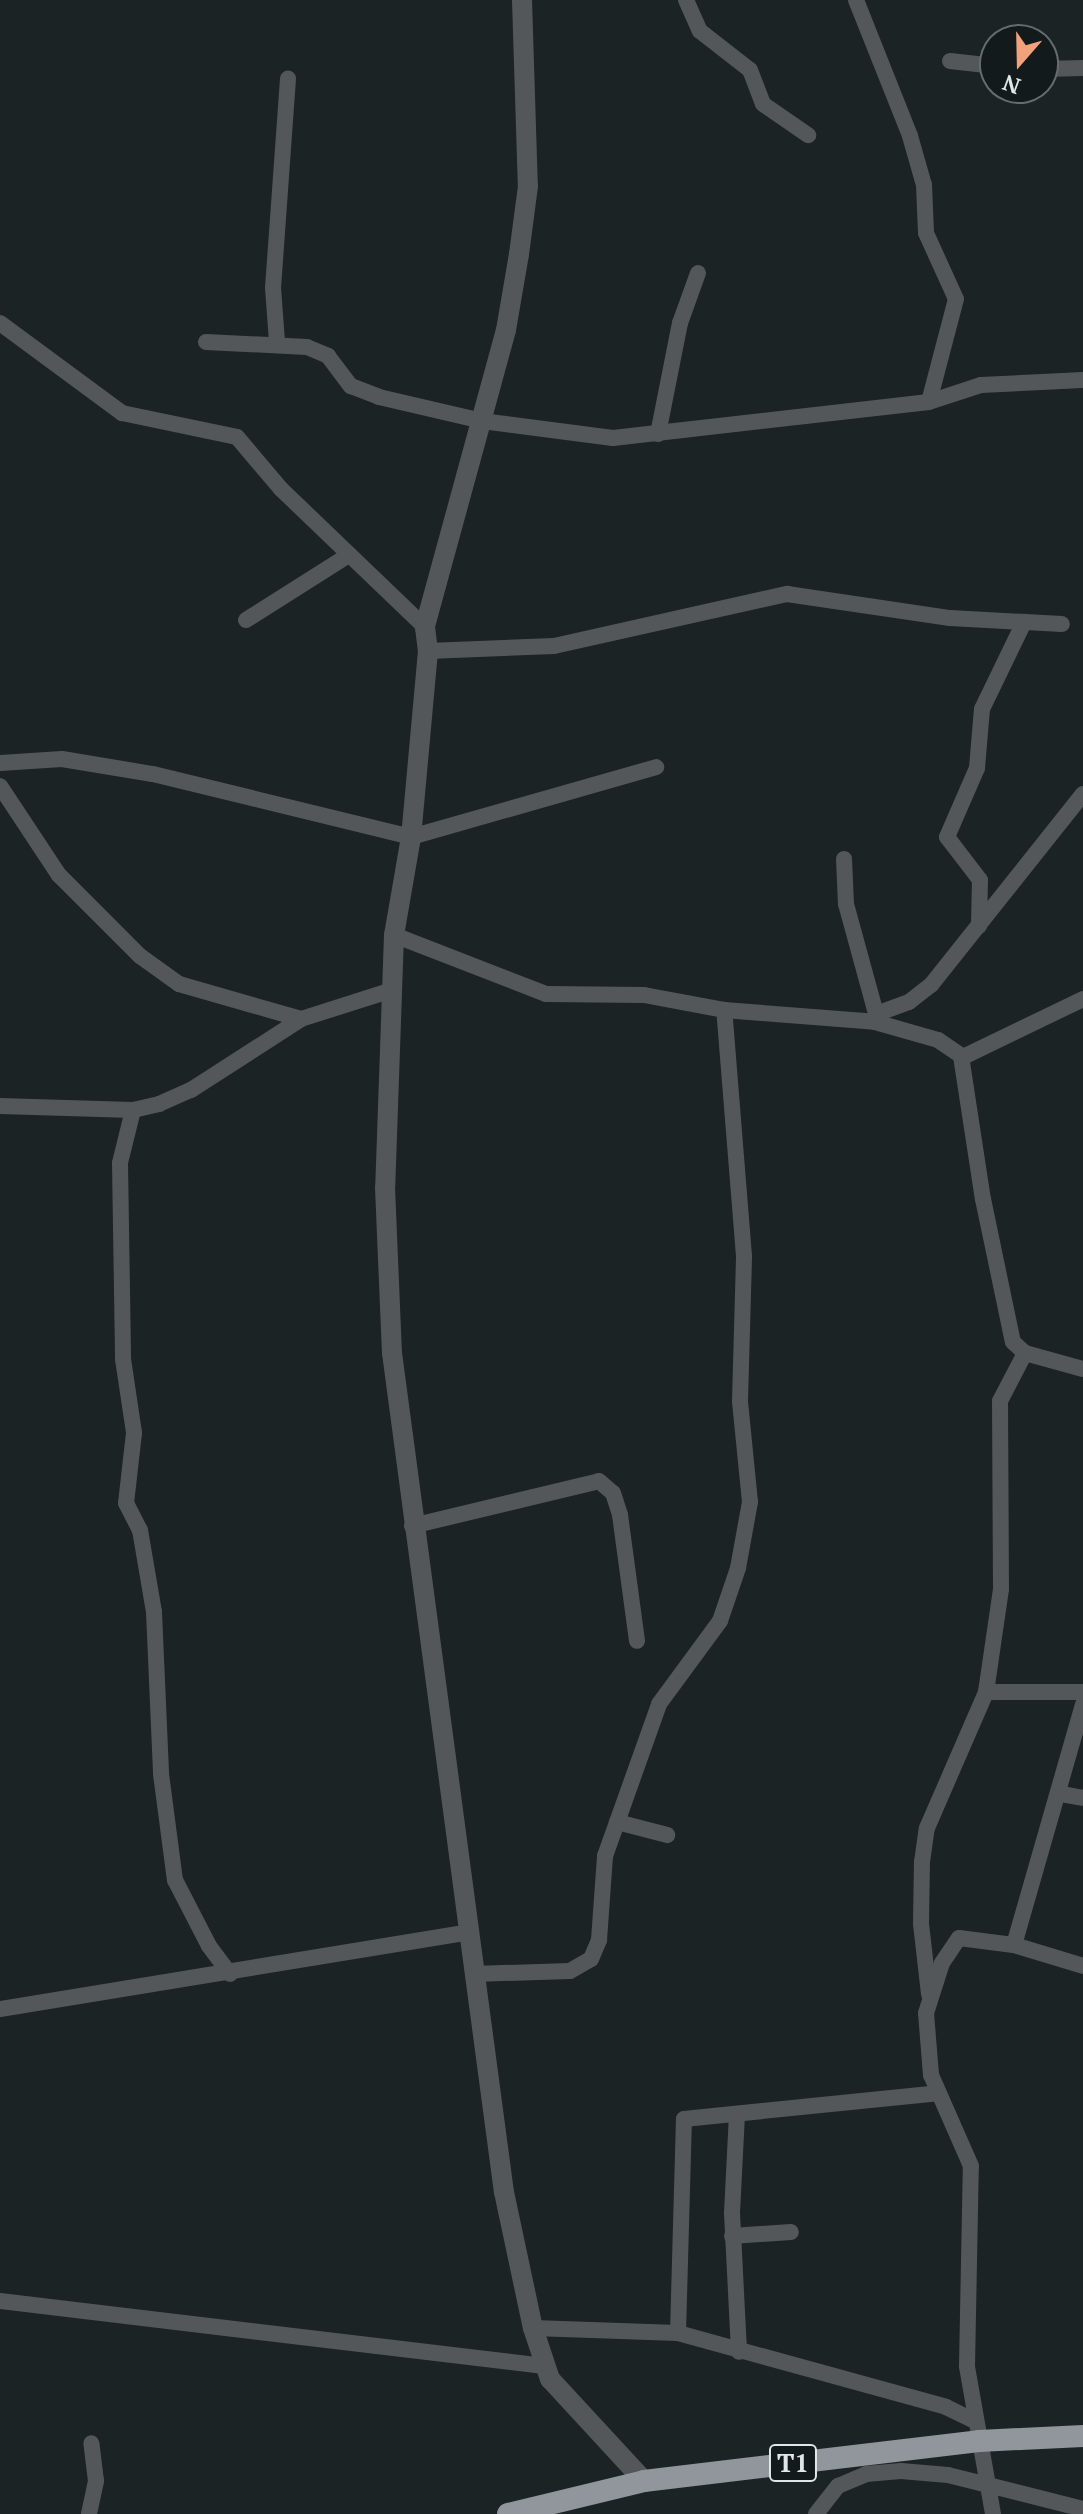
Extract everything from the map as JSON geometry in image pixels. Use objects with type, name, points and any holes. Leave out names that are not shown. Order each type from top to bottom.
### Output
[{"type":"highway","name":"T1","points":[[514,2513],[644,2481],[976,2430],[1083,2436]]},
{"type":"street","points":[[522,0],[528,186],[506,330],[425,627],[428,651],[411,837],[394,935],[389,991],[385,1187],[391,1323],[412,1526],[504,2192],[533,2328],[544,2366],[644,2481]]},
{"type":"street","points":[[686,0],[700,31],[750,70],[763,104],[808,135]]},
{"type":"street","points":[[856,0],[910,136],[924,185],[926,233],[956,299],[929,402]]},
{"type":"street","points":[[950,61],[979,64]]},
{"type":"street","points":[[1059,69],[1083,68]]},
{"type":"street","points":[[277,342],[273,288],[288,79]]},
{"type":"street","points":[[658,434],[680,323],[698,273]]},
{"type":"street","points":[[0,323],[122,413],[237,437],[349,555],[425,627]]},
{"type":"street","points":[[206,342],[277,342],[328,356],[346,381],[366,393],[482,421],[613,438],[929,402],[951,390],[981,385],[1083,380]]},
{"type":"street","points":[[246,620],[349,555]]},
{"type":"street","points":[[428,651],[529,650],[581,642],[787,594],[950,618],[1062,624]]},
{"type":"street","points":[[979,926],[980,880],[947,837],[977,768],[982,709],[1024,622]]},
{"type":"street","points":[[0,763],[62,759],[153,774],[411,837],[656,767]]},
{"type":"street","points":[[0,786],[59,875],[161,974],[199,991],[301,1019]]},
{"type":"street","points":[[876,1018],[909,1002],[931,985],[1083,794]]},
{"type":"street","points":[[844,859],[846,904],[876,1018]]},
{"type":"street","points":[[394,935],[523,989],[546,994],[644,995],[724,1010],[876,1018],[938,1040],[961,1056],[980,1053],[1083,999]]},
{"type":"street","points":[[0,1106],[133,1110],[191,1090],[301,1019],[389,991]]},
{"type":"street","points":[[474,1974],[570,1971],[591,1959],[599,1940],[603,1863],[659,1704],[725,1611],[749,1512],[740,1401],[744,1256],[724,1010]]},
{"type":"street","points":[[961,1056],[1009,1331],[1025,1353],[1083,1369]]},
{"type":"street","points":[[133,1110],[120,1163],[123,1359],[134,1433],[126,1503],[140,1530],[154,1612],[161,1774],[175,1880],[209,1946],[230,1974]]},
{"type":"street","points":[[993,2514],[967,2366],[973,2179],[968,2150],[938,2093],[926,2045],[929,1999],[921,1924],[927,1828],[986,1692],[1001,1589],[1000,1401],[1025,1353]]},
{"type":"street","points":[[412,1526],[599,1481],[613,1493],[620,1515],[637,1641]]},
{"type":"street","points":[[986,1692],[1083,1692]]},
{"type":"street","points":[[1014,1945],[1061,1794],[1083,1705]]},
{"type":"street","points":[[1061,1794],[1083,1798]]},
{"type":"street","points":[[617,1822],[667,1835]]},
{"type":"street","points":[[0,2009],[230,1974],[334,1950],[469,1932]]},
{"type":"street","points":[[929,1999],[957,1939],[1014,1945],[1083,1966]]},
{"type":"street","points":[[678,2333],[683,2121],[938,2093]]},
{"type":"street","points":[[737,2114],[732,2236],[739,2352]]},
{"type":"street","points":[[732,2236],[791,2232]]},
{"type":"street","points":[[0,2301],[544,2366]]},
{"type":"street","points":[[533,2328],[678,2333],[946,2407],[976,2430]]},
{"type":"street","points":[[89,2514],[96,2481],[91,2443]]},
{"type":"street","points":[[816,2514],[838,2486],[866,2474],[928,2473],[987,2484],[1083,2509]]}]
